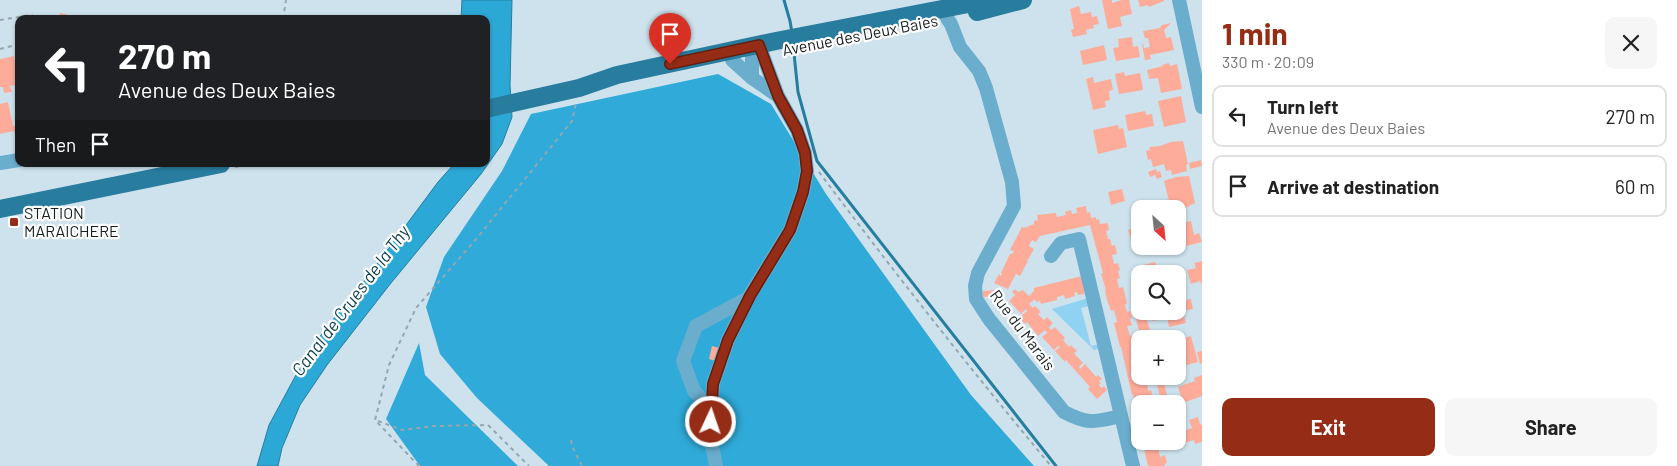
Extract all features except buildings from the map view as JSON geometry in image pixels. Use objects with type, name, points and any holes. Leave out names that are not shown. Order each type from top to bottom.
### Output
[{"type":"main road","name":"Avenue des Deux Baies","points":[[579,88],[617,75],[765,49],[989,0]]},
{"type":"main road","name":"Avenue des Deux Baies","points":[[804,41],[946,18],[996,8],[1022,0]]},
{"type":"main road","name":"Avenue des Deux Baies","points":[[579,88],[732,60],[765,49]]},
{"type":"main road","points":[[490,108],[579,88]]},
{"type":"main road","points":[[0,209],[206,167]]},
{"type":"street","points":[[1179,0],[1202,108]]},
{"type":"street","name":"Rue du Marais","points":[[946,18],[952,24],[960,47],[979,71],[1012,182],[1014,206],[978,273],[974,286],[976,299],[1064,412],[1082,421],[1094,422],[1121,416]]},
{"type":"street","points":[[752,78],[765,49]]},
{"type":"street","points":[[716,466],[710,436],[713,384],[728,340],[748,298],[790,230],[803,192],[807,171],[805,153],[797,130],[778,96],[765,49]]},
{"type":"street","points":[[732,60],[752,78],[778,96]]},
{"type":"street","points":[[0,163],[15,161]]},
{"type":"street","points":[[1051,256],[1061,243],[1078,239],[1133,466]]},
{"type":"street","points":[[712,408],[694,391],[683,361],[696,326],[748,298]]},
{"type":"path","points":[[283,15],[286,0]]},
{"type":"path","points":[[0,20],[15,18]]},
{"type":"path","points":[[0,49],[15,45]]},
{"type":"path","points":[[375,420],[389,365],[416,308],[477,238],[572,121],[579,88]]},
{"type":"path","points":[[805,153],[868,237],[1051,466]]},
{"type":"path","points":[[375,420],[418,466]]},
{"type":"path","points":[[375,420],[402,430],[434,426],[488,425],[529,466]]},
{"type":"path","points":[[572,440],[572,446],[582,466]]},
{"type":"shaded area","points":[[718,74],[771,104],[826,194],[971,395],[1034,466],[549,466],[477,398],[440,354],[426,307],[444,257],[502,171],[531,114]]},
{"type":"shaded area","points":[[1088,298],[1089,306],[1081,308],[1091,346],[1100,344],[1101,348],[1094,350],[1052,309]]},
{"type":"shaded area","points":[[419,343],[425,375],[518,466],[420,466],[386,419]]},
{"type":"water","name":"Canal de Crues de la Thy","points":[[462,0],[512,0],[510,85],[512,117],[502,144],[490,161],[490,15],[461,15]]},
{"type":"water","name":"Canal de Crues de la Thy","points":[[451,167],[486,167],[327,365],[300,405],[282,448],[278,466],[257,466],[269,425],[296,375],[323,332],[369,275],[438,182]]},
{"type":"waterway","points":[[784,0],[792,33]]},
{"type":"waterway","points":[[793,44],[798,92],[817,161],[1056,466]]},
{"type":"place","name":"STATION MARAICHERE","points":[[14,222]]},
{"type":"route","points":[[670,64],[759,45],[778,96],[797,130],[805,153],[807,171],[803,192],[790,230],[750,296],[728,340],[713,384],[711,422]]}]
